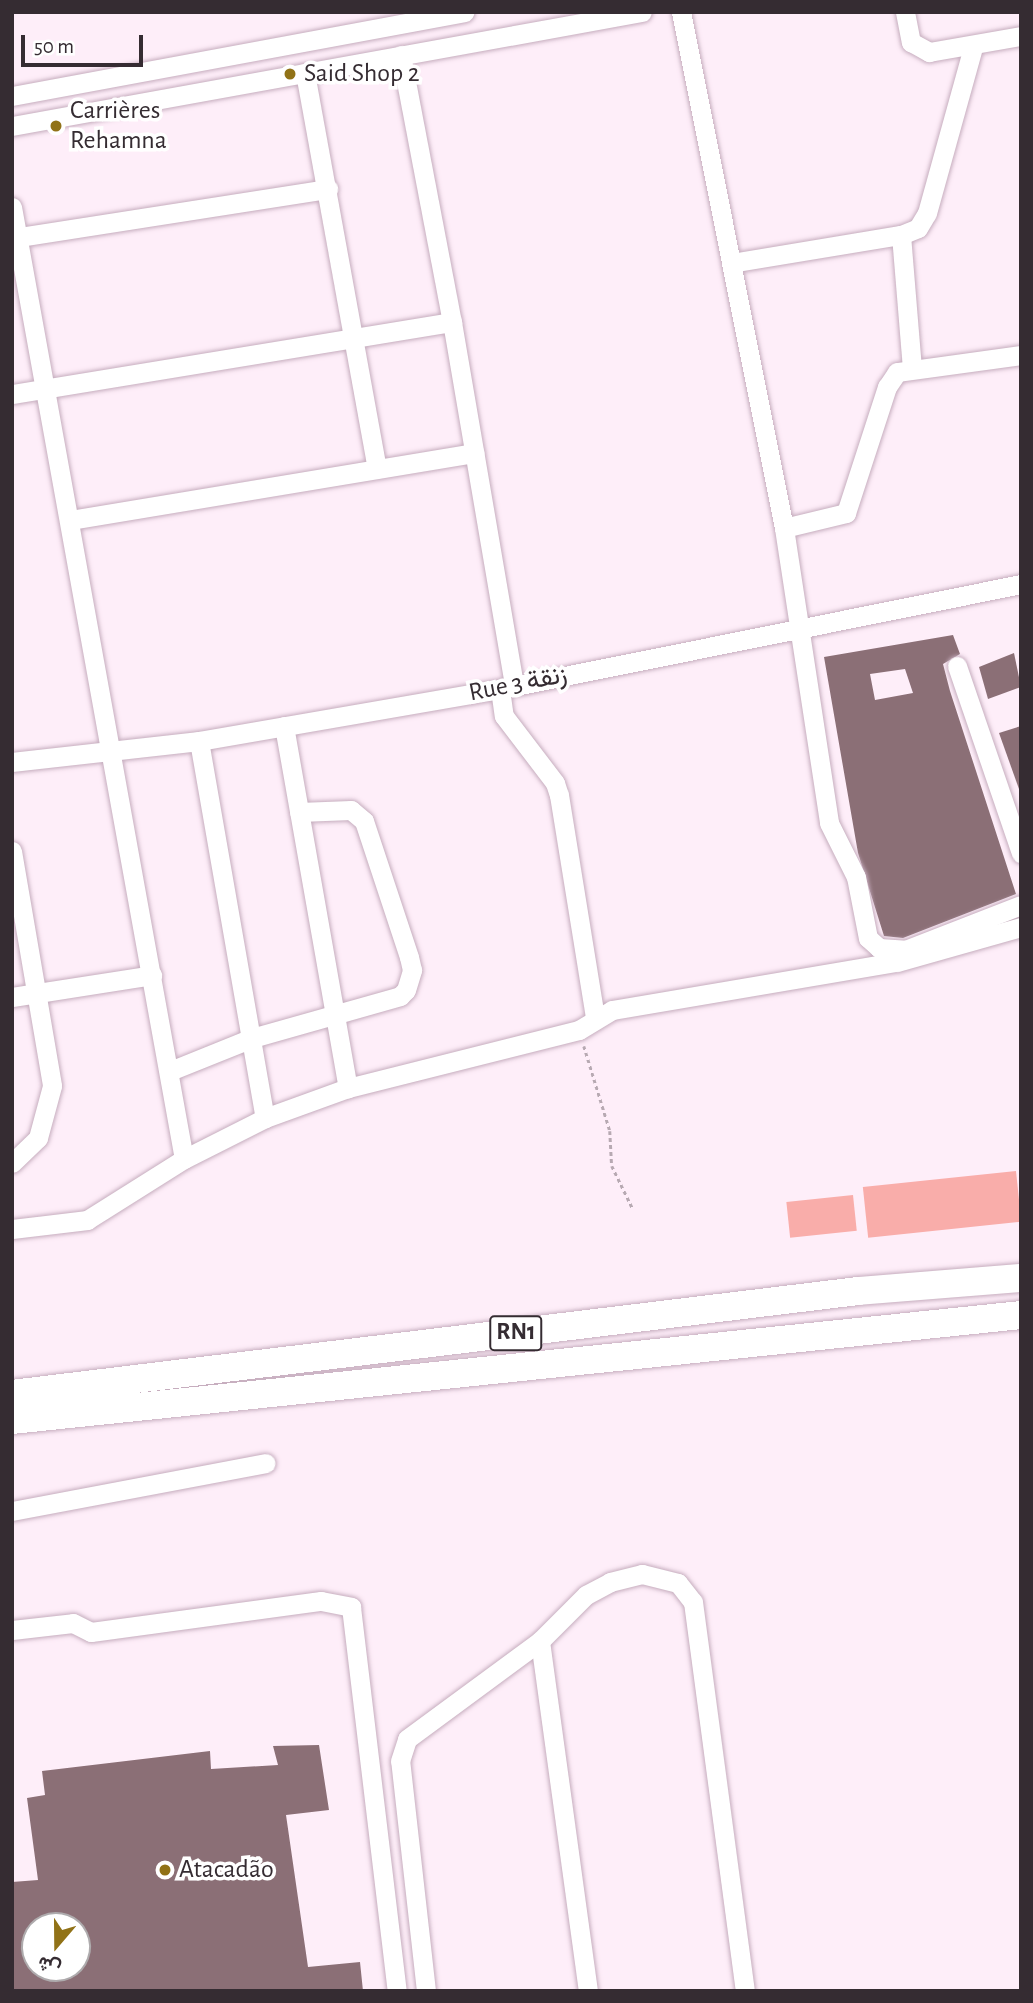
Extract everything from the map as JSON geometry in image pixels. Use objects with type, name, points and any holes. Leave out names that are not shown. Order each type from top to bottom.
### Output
[{"type":"highway","points":[[858,1291],[1021,1260]]},
{"type":"highway","name":"RN1","points":[[117,1396],[858,1291],[1021,1278]]},
{"type":"highway","name":"RN1","points":[[12,1394],[117,1396],[1021,1315]]},
{"type":"highway","points":[[12,1380],[117,1396]]},
{"type":"highway","points":[[12,1422],[117,1396]]},
{"type":"street","points":[[12,126],[642,12]]},
{"type":"street","points":[[681,12],[784,528],[829,823],[856,877],[873,945],[905,950],[1021,905]]},
{"type":"street","points":[[905,12],[909,36],[919,48],[935,52],[1021,36]]},
{"type":"street","points":[[12,96],[452,13]]},
{"type":"street","points":[[731,263],[914,231],[924,220],[973,47]]},
{"type":"street","points":[[401,55],[474,453],[507,687],[504,716],[559,795],[587,1024]]},
{"type":"street","points":[[305,73],[377,468]]},
{"type":"street","points":[[20,237],[328,189]]},
{"type":"street","points":[[12,207],[20,237],[184,1159]]},
{"type":"street","points":[[901,235],[912,369]]},
{"type":"street","points":[[12,394],[452,322]]},
{"type":"street","points":[[784,528],[846,513],[889,382],[897,372],[1021,355]]},
{"type":"street","points":[[71,520],[474,453]]},
{"type":"street","name":"Rue 3 زنقة","points":[[12,762],[200,741],[507,687],[798,627],[1020,589]]},
{"type":"street","points":[[957,666],[1021,853]]},
{"type":"street","points":[[285,726],[338,1016],[348,1087]]},
{"type":"street","points":[[200,741],[265,1118]]},
{"type":"street","points":[[170,1071],[252,1038],[338,1016],[400,996],[412,970],[359,814],[340,809],[299,812]]},
{"type":"street","points":[[12,851],[39,994],[51,1100],[37,1138],[12,1163]]},
{"type":"street","points":[[12,1229],[87,1220],[184,1159],[265,1118],[348,1087],[587,1024],[674,997],[897,962],[1021,927]]},
{"type":"street","points":[[12,997],[152,975]]},
{"type":"street","points":[[12,1511],[265,1463]]},
{"type":"street","points":[[426,1991],[402,1749],[414,1732],[540,1641],[570,1608],[610,1582],[651,1574],[678,1583],[690,1594],[745,1991]]},
{"type":"street","points":[[12,1630],[72,1623],[91,1632],[321,1601],[346,1605],[354,1618],[397,1991]]},
{"type":"street","points":[[540,1641],[589,1991]]},
{"type":"path","points":[[587,1024],[610,1131],[612,1166],[633,1209]]},
{"type":"shaded area","points":[[1016,1171],[1021,1222],[868,1238],[863,1187]]},
{"type":"shaded area","points":[[853,1195],[857,1231],[790,1238],[786,1202]]},
{"type":"building","points":[[953,635],[960,654],[943,664],[1016,894],[903,938],[884,936],[858,853],[824,657]],"holes":[[[905,669],[913,693],[875,700],[870,674]]]},
{"type":"building","points":[[1014,653],[1021,687],[988,699],[979,667]]},
{"type":"building","points":[[1021,726],[1021,789],[1019,789],[999,733]]},
{"type":"building","name":"Atacadão","points":[[319,1745],[329,1810],[286,1815],[308,1967],[360,1962],[363,1991],[12,1991],[12,1882],[38,1880],[27,1798],[45,1795],[42,1771],[210,1751],[211,1769],[278,1765],[273,1746]]},
{"type":"place","name":"Said Shop 2","points":[[290,74]]},
{"type":"place","name":"Carrières Rehamna","points":[[56,126]]},
{"type":"place","name":"Atacadão","points":[[165,1870]]}]
